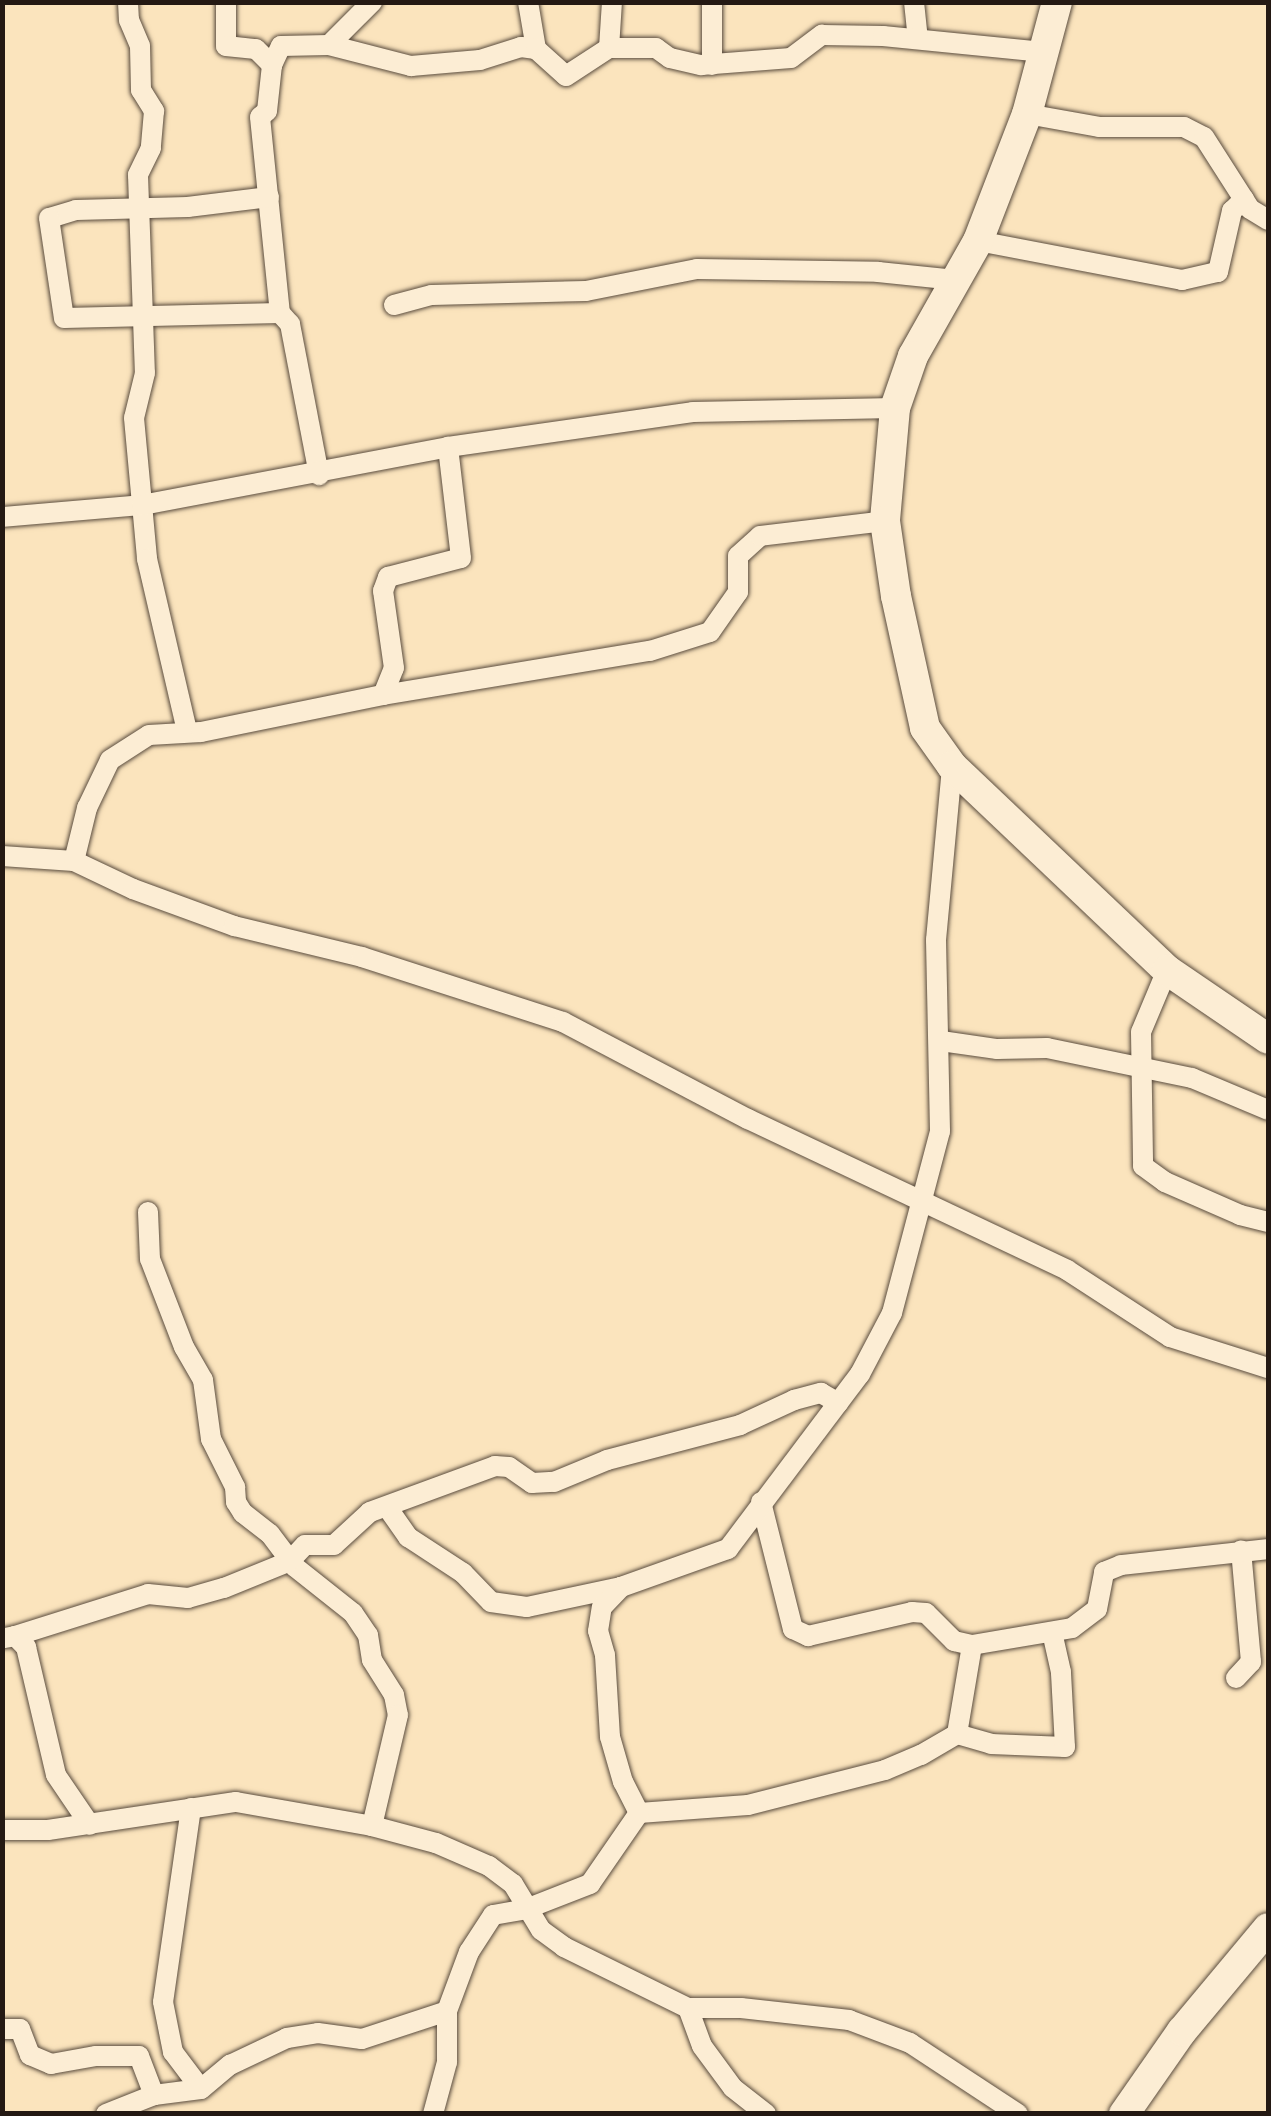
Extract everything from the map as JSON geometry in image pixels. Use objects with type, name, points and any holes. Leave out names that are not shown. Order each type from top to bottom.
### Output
[{"type":"street","points":[[128,2],[129,20],[140,46],[142,90],[154,111],[150,148],[138,176],[145,373],[134,418],[147,559],[188,731]]},
{"type":"street","points":[[226,2],[226,46],[256,49],[272,64]]},
{"type":"street","points":[[328,45],[372,2]]},
{"type":"street","points":[[528,2],[536,49]]},
{"type":"street","points":[[609,48],[612,2]]},
{"type":"street","points":[[712,2],[712,64]]},
{"type":"street","points":[[914,2],[918,39]]},
{"type":"street","points":[[1058,2],[1026,114],[978,242],[914,356],[895,408],[885,521],[925,728],[952,766],[1167,970],[1268,1039]]},
{"type":"street","points":[[318,475],[290,324],[280,312],[260,117],[268,111],[272,64],[281,46],[328,45],[411,66],[480,60],[521,47],[536,49],[566,76],[609,48],[656,48],[670,58],[712,64],[791,58],[822,36],[918,39],[1043,52]]},
{"type":"street","points":[[1026,114],[1099,127],[1184,127],[1204,137],[1244,199],[1268,220]]},
{"type":"street","points":[[270,197],[137,210],[76,210],[50,218],[64,318],[83,314],[143,319],[280,312]]},
{"type":"street","points":[[978,242],[1182,280],[1218,272],[1232,211],[1244,199]]},
{"type":"street","points":[[394,304],[432,294],[586,292],[697,269],[878,272],[956,280]]},
{"type":"street","points":[[2,517],[142,505],[318,475],[448,447],[693,412],[895,408]]},
{"type":"street","points":[[383,695],[394,668],[383,590],[388,577],[461,558],[448,447]]},
{"type":"street","points":[[74,861],[87,808],[117,751],[149,736],[650,651],[710,632],[738,592],[738,556],[760,536],[885,521]]},
{"type":"street","points":[[387,1507],[408,1537],[464,1574],[491,1602],[527,1607],[621,1587],[728,1549],[838,1404],[892,1314],[940,1131],[936,940],[952,766]]},
{"type":"street","points":[[2,856],[74,861],[133,890],[234,926],[362,957],[563,1022],[748,1119],[1067,1270],[1170,1337],[1268,1368]]},
{"type":"street","points":[[1167,970],[1141,1032],[1140,1069],[1146,1121],[1140,1144],[1144,1166],[1180,1189],[1240,1215],[1268,1222]]},
{"type":"street","points":[[941,1041],[997,1050],[1047,1048],[1192,1078],[1268,1110]]},
{"type":"street","points":[[148,1212],[150,1258],[178,1334],[203,1380],[216,1456],[235,1487],[242,1514],[270,1534],[290,1561],[353,1613],[368,1635],[372,1660],[394,1695],[398,1715],[372,1826]]},
{"type":"street","points":[[90,1825],[56,1775],[30,1659],[9,1637],[148,1594],[188,1598],[290,1561],[305,1546],[334,1545],[356,1522],[495,1466],[508,1467],[532,1483],[554,1482],[607,1460],[740,1425],[822,1393],[838,1404]]},
{"type":"street","points":[[761,1502],[794,1629],[808,1636],[912,1612],[926,1614],[954,1641],[972,1645],[1052,1632],[1072,1628],[1097,1609],[1104,1572],[1121,1565],[1268,1549]]},
{"type":"street","points":[[1236,1678],[1251,1662],[1259,1631],[1241,1550]]},
{"type":"street","points":[[621,1587],[602,1608],[598,1630],[605,1654],[610,1737],[623,1782],[640,1813]]},
{"type":"street","points":[[640,1813],[748,1804],[884,1770],[957,1734],[991,1744],[1065,1747],[1061,1672],[1052,1632]]},
{"type":"street","points":[[957,1734],[972,1645]]},
{"type":"street","points":[[2,1830],[90,1825],[236,1802],[372,1826],[436,1843],[489,1866],[512,1884],[541,1930],[564,1946],[688,2008],[740,2008],[849,2020],[910,2042],[1018,2114]]},
{"type":"street","points":[[191,1808],[163,2002],[173,2052],[201,2089]]},
{"type":"street","points":[[432,2114],[447,2062],[447,2011],[470,1952],[493,1915],[526,1909],[590,1884],[640,1813]]},
{"type":"street","points":[[1124,2114],[1182,2031],[1268,1928]]},
{"type":"street","points":[[688,2008],[702,2046],[733,2088],[766,2114]]},
{"type":"street","points":[[106,2114],[154,2094],[201,2089],[230,2065],[287,2038],[318,2033],[362,2039],[447,2011]]},
{"type":"street","points":[[2,2029],[20,2029],[30,2055],[50,2064],[96,2056],[139,2056],[154,2094]]}]
